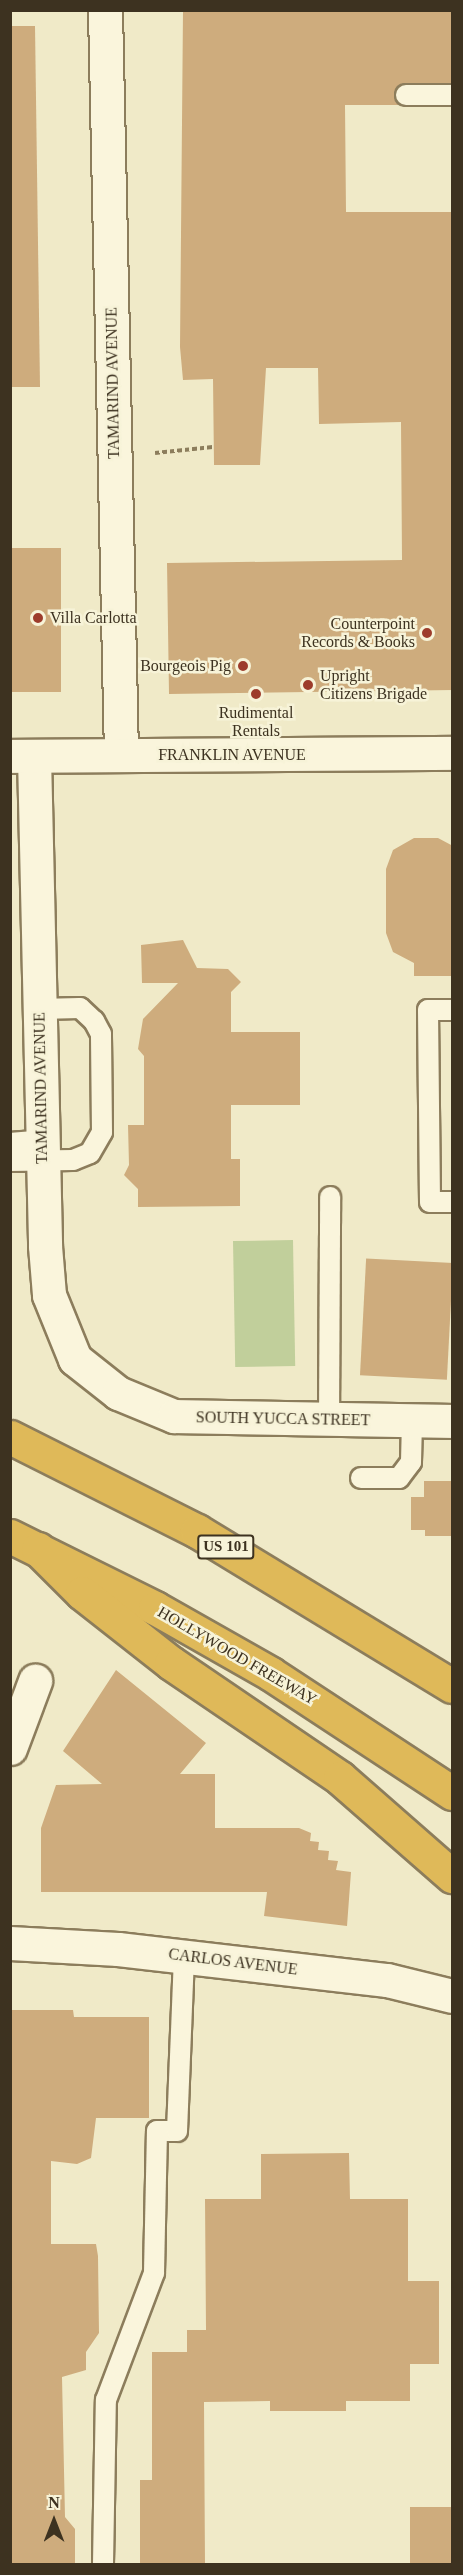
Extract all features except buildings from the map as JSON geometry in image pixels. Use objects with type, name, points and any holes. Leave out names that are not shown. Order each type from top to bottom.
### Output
[{"type":"highway","name":"US 101","points":[[10,1437],[197,1531],[446,1681]]},
{"type":"highway","name":"HOLLYWOOD FREEWAY","points":[[24,1542],[271,1674],[453,1793]]},
{"type":"highway","points":[[24,1542],[91,1600],[171,1663],[340,1778],[453,1876]]},
{"type":"street","name":"TAMARIND AVENUE","points":[[105,10],[121,755]]},
{"type":"street","name":"FRANKLIN AVENUE","points":[[22,756],[453,753]]},
{"type":"street","name":"TAMARIND AVENUE","points":[[22,756],[39,1009],[49,1295],[75,1359],[118,1393]]},
{"type":"street","name":"SOUTH YUCCA STREET","points":[[118,1393],[174,1416],[329,1421],[453,1421]]},
{"type":"street","points":[[10,1748],[35,1682]]},
{"type":"street","name":"CARLOS AVENUE","points":[[10,1943],[184,1956],[414,1983],[453,1996]]},
{"type":"lane","points":[[406,96],[453,95]]},
{"type":"lane","points":[[10,1143],[43,1150],[73,1160],[98,1145],[101,1034],[80,1008],[39,1009]]},
{"type":"lane","points":[[453,1010],[428,1010],[429,1202],[453,1202]]},
{"type":"lane","points":[[10,1161],[43,1150]]},
{"type":"lane","points":[[329,1421],[330,1197]]},
{"type":"lane","points":[[361,1478],[399,1478],[411,1462],[412,1422]]},
{"type":"lane","points":[[104,2565],[106,2400],[154,2272],[158,2131],[177,2131],[184,1956]]},
{"type":"path","points":[[155,453],[213,447]]},
{"type":"green space","points":[[293,1240],[295,1366],[235,1367],[233,1241]]},
{"type":"place","name":"Villa Carlotta","points":[[38,618]]},
{"type":"place","name":"Counterpoint Records & Books","points":[[427,633]]},
{"type":"place","name":"Bourgeois Pig","points":[[243,666]]},
{"type":"place","name":"Upright Citizens Brigade","points":[[308,685]]},
{"type":"place","name":"Rudimental Rentals","points":[[256,694]]}]
